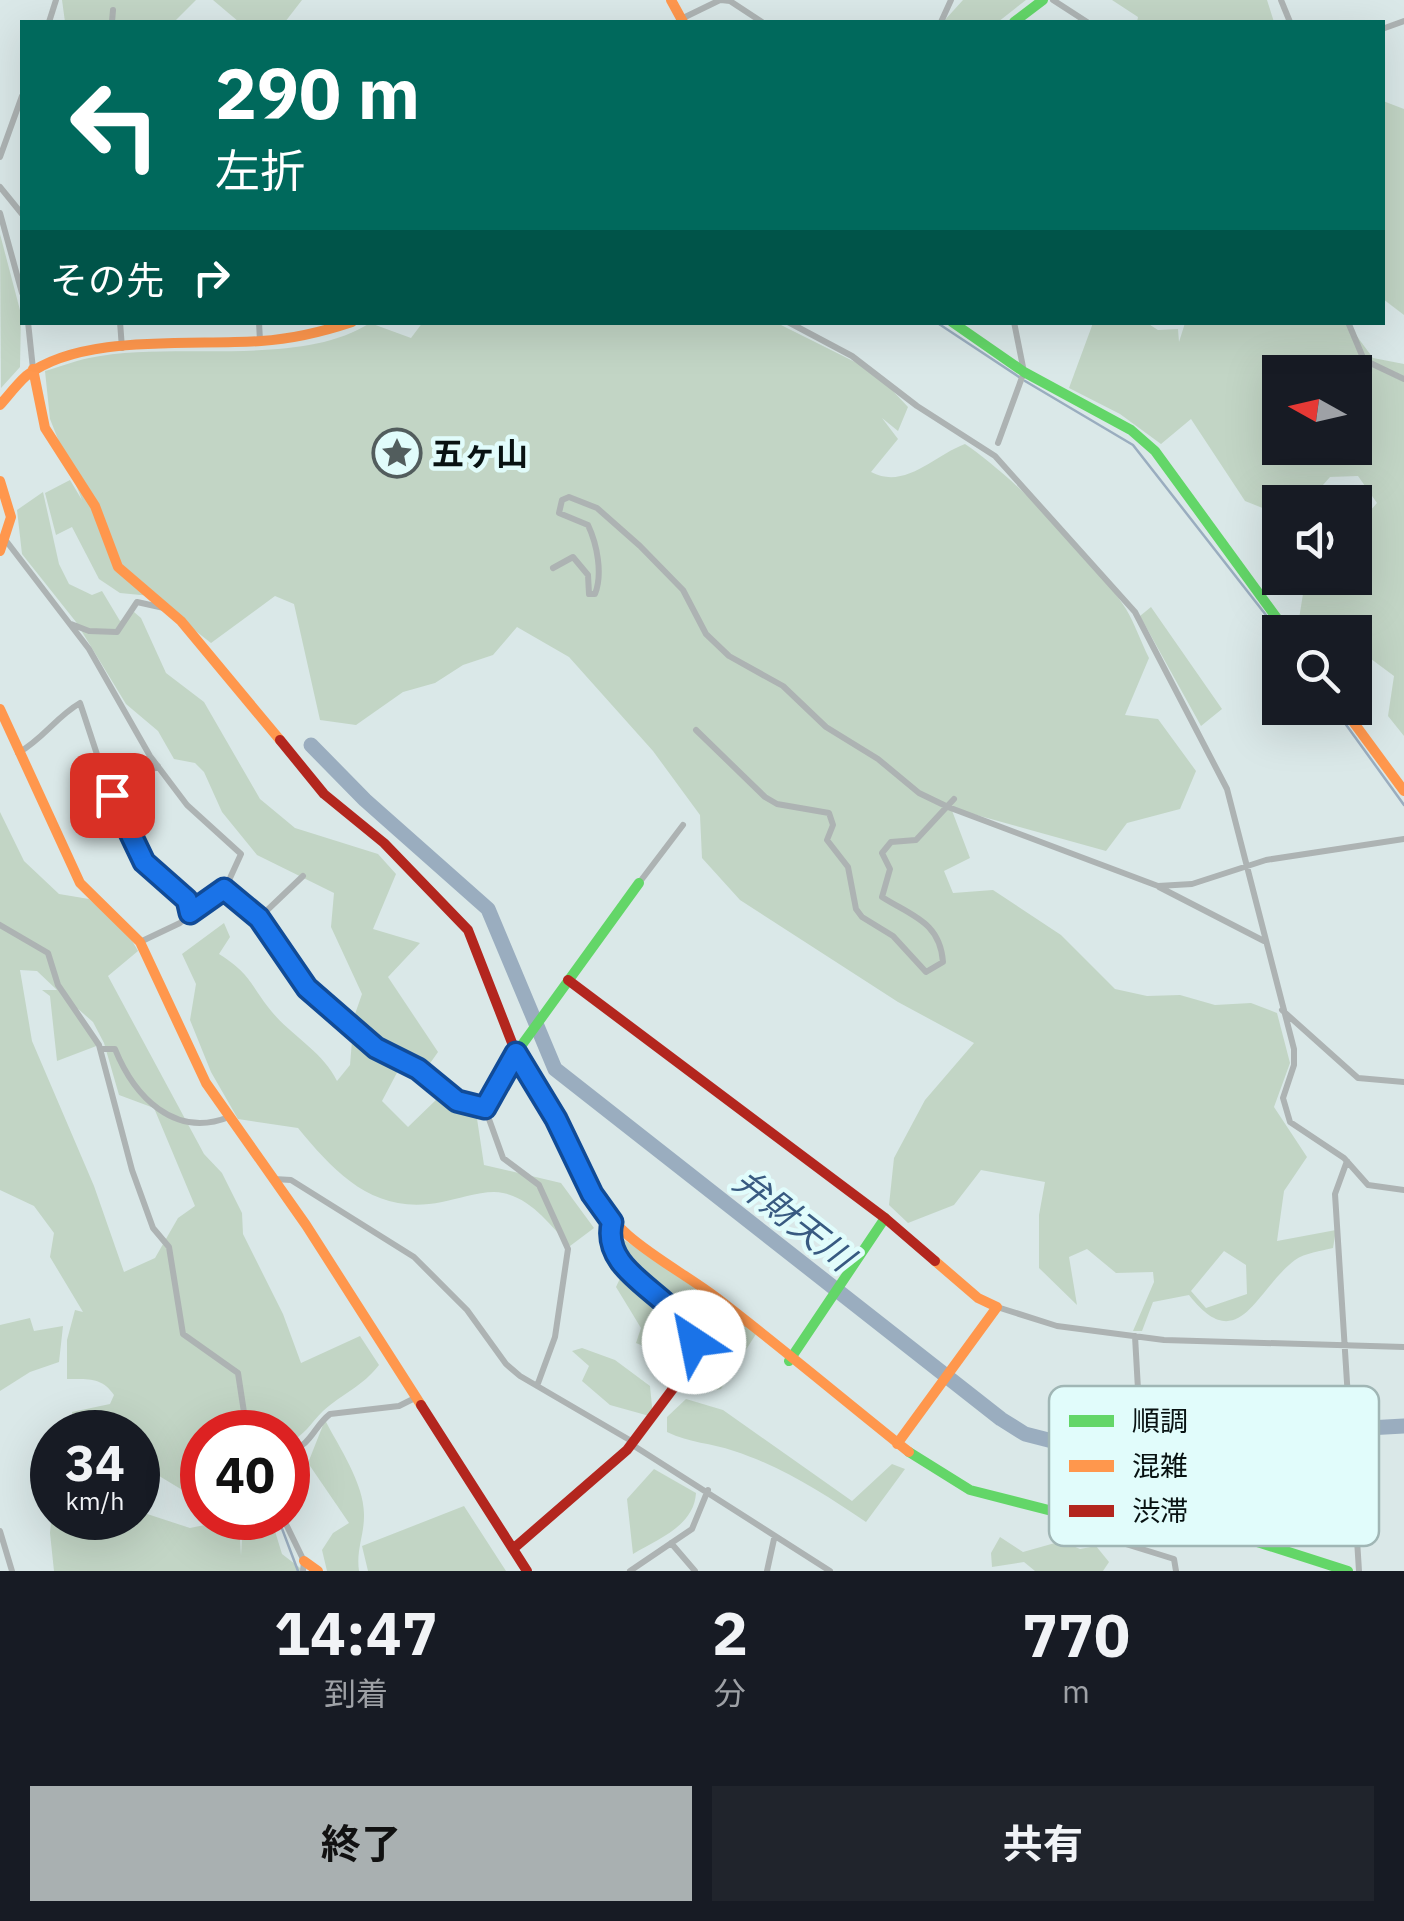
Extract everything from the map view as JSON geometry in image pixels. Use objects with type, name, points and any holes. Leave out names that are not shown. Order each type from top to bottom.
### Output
[{"type":"street","points":[[684,20],[720,0],[730,1],[759,20]]},
{"type":"street","points":[[1017,20],[1043,0]]},
{"type":"street","points":[[1053,0],[1084,20]]},
{"type":"street","points":[[112,10],[112,20]]},
{"type":"street","points":[[0,157],[20,102]]},
{"type":"street","points":[[0,187],[20,212]]},
{"type":"street","points":[[0,213],[20,286]]},
{"type":"street","points":[[28,325],[45,428],[96,506],[118,567],[181,620],[324,794],[384,843],[468,930],[516,1053],[556,1119],[592,1194],[612,1222],[642,1248],[714,1296],[789,1360],[929,1468],[970,1490],[1049,1510]]},
{"type":"street","points":[[120,325],[122,348]]},
{"type":"street","points":[[259,325],[260,344]]},
{"type":"street","points":[[0,405],[18,380],[65,354],[122,348],[260,344],[317,336],[344,325]]},
{"type":"street","points":[[794,325],[852,356],[917,406],[995,456],[1087,554],[1134,612],[1227,790],[1294,1065],[1283,1098],[1284,1110],[1301,1132],[1347,1161],[1368,1185],[1404,1190]]},
{"type":"street","points":[[956,325],[1024,372],[1131,430],[1155,451],[1276,615]]},
{"type":"street","points":[[998,443],[1024,372],[1015,325]]},
{"type":"street","points":[[1349,325],[1364,360],[1404,378]]},
{"type":"street","points":[[0,482],[12,510],[3,546],[70,624],[158,766],[187,805],[241,854],[224,889],[180,923],[140,942]]},
{"type":"street","points":[[553,568],[574,557],[588,574],[589,594],[595,594],[600,577],[593,535],[588,525],[559,513],[562,500],[568,497],[597,508],[683,590],[714,643],[783,686],[826,727],[878,759],[919,793],[1158,886],[1264,942]]},
{"type":"street","points":[[70,624],[90,631],[118,632],[136,602],[166,608]]},
{"type":"street","points":[[18,752],[43,739],[60,715],[80,704],[112,795],[144,862],[187,900],[190,913]]},
{"type":"street","points":[[0,708],[86,893],[140,942],[192,1058],[526,1571]]},
{"type":"street","points":[[1355,725],[1404,791]]},
{"type":"street","points":[[696,730],[765,797],[777,804],[829,813],[833,825],[827,840],[853,879],[856,909],[893,936],[926,972],[944,962],[938,938],[928,922],[882,898],[890,869],[882,852],[891,842],[916,840],[954,800]]},
{"type":"street","points":[[112,795],[158,766]]},
{"type":"street","points":[[537,1386],[555,1337],[568,1249],[539,1185],[503,1158],[485,1108],[524,1041],[683,824]]},
{"type":"street","points":[[1158,886],[1192,884],[1246,865],[1404,839]]},
{"type":"street","points":[[259,918],[302,876]]},
{"type":"street","points":[[224,889],[259,918],[307,988],[362,1036],[391,1059],[418,1069],[457,1101],[485,1108]]},
{"type":"street","points":[[0,925],[48,953],[58,985],[88,1025],[100,1049],[132,1170],[153,1228],[169,1247],[183,1334],[238,1374],[244,1410]]},
{"type":"street","points":[[568,980],[884,1218],[978,1298],[997,1308],[1057,1326],[1136,1336],[1404,1347]]},
{"type":"street","points":[[1280,1008],[1358,1078],[1404,1082]]},
{"type":"street","points":[[100,1049],[115,1049],[127,1079],[165,1116],[206,1124],[229,1117]]},
{"type":"street","points":[[1347,1161],[1334,1194],[1347,1386]]},
{"type":"street","points":[[273,1179],[292,1180],[414,1257],[468,1310],[506,1364],[830,1571]]},
{"type":"street","points":[[789,1360],[884,1218]]},
{"type":"street","points":[[512,1548],[632,1443],[688,1373],[694,1342],[683,1316],[640,1282],[615,1252],[609,1236],[612,1222]]},
{"type":"street","points":[[897,1444],[997,1308]]},
{"type":"street","points":[[1136,1336],[1139,1386]]},
{"type":"street","points":[[310,1440],[330,1414],[399,1406],[413,1399]]},
{"type":"street","points":[[630,1571],[692,1529],[708,1490]]},
{"type":"street","points":[[0,1531],[12,1571]]},
{"type":"street","points":[[767,1571],[774,1538]]},
{"type":"street","points":[[293,1540],[304,1566],[318,1571]]},
{"type":"street","points":[[670,1543],[695,1571]]},
{"type":"street","points":[[1137,1546],[1166,1553],[1174,1559],[1176,1571]]},
{"type":"street","points":[[1270,1546],[1348,1571]]},
{"type":"street","points":[[1357,1546],[1358,1571]]},
{"type":"green space","points":[[62,0],[196,0],[176,20],[65,20]]},
{"type":"green space","points":[[213,0],[302,0],[287,20],[237,20]]},
{"type":"green space","points":[[963,0],[1026,0],[1001,20],[945,20]]},
{"type":"green space","points":[[1112,0],[1267,0],[1273,20],[1137,20]]},
{"type":"green space","points":[[1385,102],[1404,109],[1404,315],[1385,301]]},
{"type":"green space","points":[[0,234],[21,325],[20,367],[1,388]]},
{"type":"green space","points":[[375,325],[411,338],[421,325],[781,325],[875,372],[908,407],[898,431],[882,418],[898,439],[871,472],[896,477],[907,474],[965,444],[1029,497],[1112,589],[1149,658],[1125,715],[1158,719],[1196,771],[1180,809],[1127,823],[1106,851],[951,808],[970,858],[944,871],[953,893],[993,890],[1061,935],[1115,989],[1147,996],[1180,995],[1215,1005],[1251,1003],[1277,1013],[1290,1063],[1274,1107],[1307,1157],[1284,1191],[1277,1241],[1336,1230],[1333,1248],[1295,1260],[1258,1301],[1234,1320],[1221,1321],[1206,1313],[1189,1295],[1153,1302],[1142,1331],[1133,1331],[1154,1282],[1153,1272],[1116,1273],[1087,1249],[1069,1257],[1077,1305],[1039,1268],[1039,1215],[1045,1182],[981,1170],[954,1205],[908,1223],[889,1205],[894,1158],[925,1100],[974,1043],[898,1002],[740,900],[702,858],[700,815],[653,751],[569,657],[517,627],[493,655],[463,665],[435,683],[403,692],[356,725],[320,720],[294,604],[275,596],[211,643],[151,596],[120,593],[99,579],[72,527],[56,535],[45,493],[70,480],[82,500],[50,419],[45,371],[83,359],[122,353],[271,350],[307,345]],"holes":[[[1224,1251],[1246,1265],[1247,1294],[1206,1308],[1191,1291]]]},
{"type":"green space","points":[[1092,325],[1178,329],[1179,342],[1184,325],[1348,325],[1371,355],[1262,355],[1262,465],[1372,465],[1372,357],[1404,364],[1404,736],[1388,716],[1394,676],[1372,660],[1372,615],[1300,615],[1303,595],[1372,595],[1372,509],[1377,503],[1372,485],[1364,485],[1358,476],[1330,477],[1323,485],[1262,485],[1262,508],[1245,501],[1191,419],[1161,444],[1120,414],[1069,388]]},
{"type":"green space","points":[[43,492],[59,564],[69,584],[92,595],[102,591],[120,621],[134,612],[141,618],[166,673],[204,702],[260,799],[295,828],[378,854],[396,874],[373,929],[420,943],[388,977],[438,1052],[426,1069],[400,1067],[382,1101],[408,1127],[438,1098],[476,1112],[484,1165],[561,1183],[594,1228],[570,1246],[540,1214],[513,1196],[489,1192],[418,1205],[397,1203],[359,1188],[327,1161],[298,1128],[238,1119],[211,1072],[190,1020],[196,984],[182,954],[224,923],[230,937],[219,954],[244,974],[272,1012],[324,1062],[337,1081],[350,1065],[354,1017],[362,994],[331,927],[334,893],[257,855],[222,812],[204,772],[195,763],[174,759],[158,731],[126,704],[76,622],[22,554],[17,510]]},
{"type":"green space","points":[[1151,607],[1222,709],[1201,726],[1140,616]]},
{"type":"green space","points":[[0,812],[24,861],[59,894],[89,899],[127,932],[138,951],[108,976],[204,1154],[222,1173],[242,1213],[243,1234],[283,1314],[301,1363],[360,1336],[379,1365],[310,1425],[310,1410],[180,1410],[180,1489],[160,1476],[160,1410],[82,1410],[110,1404],[114,1395],[99,1382],[67,1379],[67,1340],[75,1310],[83,1312],[50,1257],[54,1233],[34,1206],[0,1190]],"holes":[[[20,970],[37,971],[57,990],[42,990],[50,996],[57,1061],[99,1045],[77,1008],[93,1022],[104,1043],[119,1095],[154,1108],[195,1206],[178,1218],[155,1258],[124,1272],[94,1186],[32,1041]]]},
{"type":"green space","points":[[610,1231],[719,1300],[756,1334],[721,1389],[694,1394],[699,1340],[678,1331],[658,1352],[636,1343],[641,1328],[616,1287],[623,1272]]},
{"type":"green space","points":[[30,1318],[34,1331],[63,1326],[59,1362],[30,1372],[0,1391],[0,1325]]},
{"type":"green space","points":[[582,1348],[615,1360],[650,1386],[653,1417],[610,1405],[582,1381],[589,1366],[572,1351]]},
{"type":"green space","points":[[686,1399],[723,1410],[852,1501],[892,1464],[905,1469],[866,1522],[769,1465],[667,1432],[667,1417]]},
{"type":"green space","points":[[325,1420],[350,1466],[363,1504],[359,1571],[327,1571],[322,1550],[333,1533],[349,1523],[310,1466]]},
{"type":"green space","points":[[654,1469],[696,1493],[694,1504],[682,1523],[633,1554],[627,1499]]},
{"type":"green space","points":[[464,1506],[506,1571],[368,1571],[362,1546]]},
{"type":"green space","points":[[160,1518],[180,1525],[180,1540],[240,1540],[241,1556],[242,1540],[278,1540],[282,1554],[304,1571],[54,1571],[51,1540],[160,1540]]},
{"type":"green space","points":[[1000,1537],[1023,1552],[1049,1545],[1080,1549],[1096,1546],[1109,1562],[1103,1571],[1035,1571],[1024,1562],[992,1567],[991,1553]]},
{"type":"waterway","points":[[941,325],[1019,377]]},
{"type":"waterway","points":[[1025,381],[1133,445],[1266,615]]},
{"type":"waterway","points":[[1346,725],[1404,805]]},
{"type":"waterway","name":"弁財天川","points":[[311,745],[365,800],[488,909],[555,1069],[1001,1419],[1025,1434],[1049,1440]]},
{"type":"waterway","name":"弁財天川","points":[[1379,1427],[1404,1426]]},
{"type":"waterway","points":[[286,1540],[298,1571]]},
{"type":"traffic: fast","points":[[1017,20],[1043,0]]},
{"type":"traffic: fast","points":[[956,325],[1024,372],[1131,430],[1155,451],[1275,615]]},
{"type":"traffic: fast","points":[[516,1053],[639,883]]},
{"type":"traffic: fast","points":[[789,1361],[885,1218]]},
{"type":"traffic: fast","points":[[909,1452],[970,1490],[1049,1510]]},
{"type":"traffic: fast","points":[[1270,1546],[1348,1571]]},
{"type":"traffic: slow","points":[[671,0],[682,20]]},
{"type":"traffic: slow","points":[[0,405],[26,376],[49,362],[76,353],[139,344],[273,340],[341,325]]},
{"type":"traffic: slow","points":[[33,369],[45,428],[95,506],[118,567],[181,621],[280,740]]},
{"type":"traffic: slow","points":[[0,481],[11,517],[0,551]]},
{"type":"traffic: slow","points":[[0,709],[80,883],[140,942],[206,1083],[306,1225],[421,1405]]},
{"type":"traffic: slow","points":[[1355,725],[1404,791]]},
{"type":"traffic: slow","points":[[590,1188],[630,1237],[717,1298],[909,1452]]},
{"type":"traffic: slow","points":[[897,1444],[997,1307],[978,1298],[935,1261]]},
{"type":"traffic: slow","points":[[304,1561],[318,1571]]},
{"type":"traffic: jam","points":[[280,740],[324,794],[384,843],[468,930],[516,1053],[590,1188]]},
{"type":"traffic: jam","points":[[568,980],[885,1218],[935,1261]]},
{"type":"traffic: jam","points":[[513,1549],[627,1450],[693,1362],[692,1339],[683,1321],[620,1261],[612,1243],[612,1222]]},
{"type":"traffic: jam","points":[[421,1405],[527,1571]]},
{"type":"place","name":"五ヶ山","points":[[397,453]]},
{"type":"route","points":[[112,795],[144,862],[187,900],[190,913],[224,889],[246,903],[307,988],[391,1059],[418,1069],[457,1101],[485,1108],[516,1053],[556,1119],[592,1194],[612,1222],[609,1236],[615,1252],[640,1282],[683,1316],[694,1342]]}]
